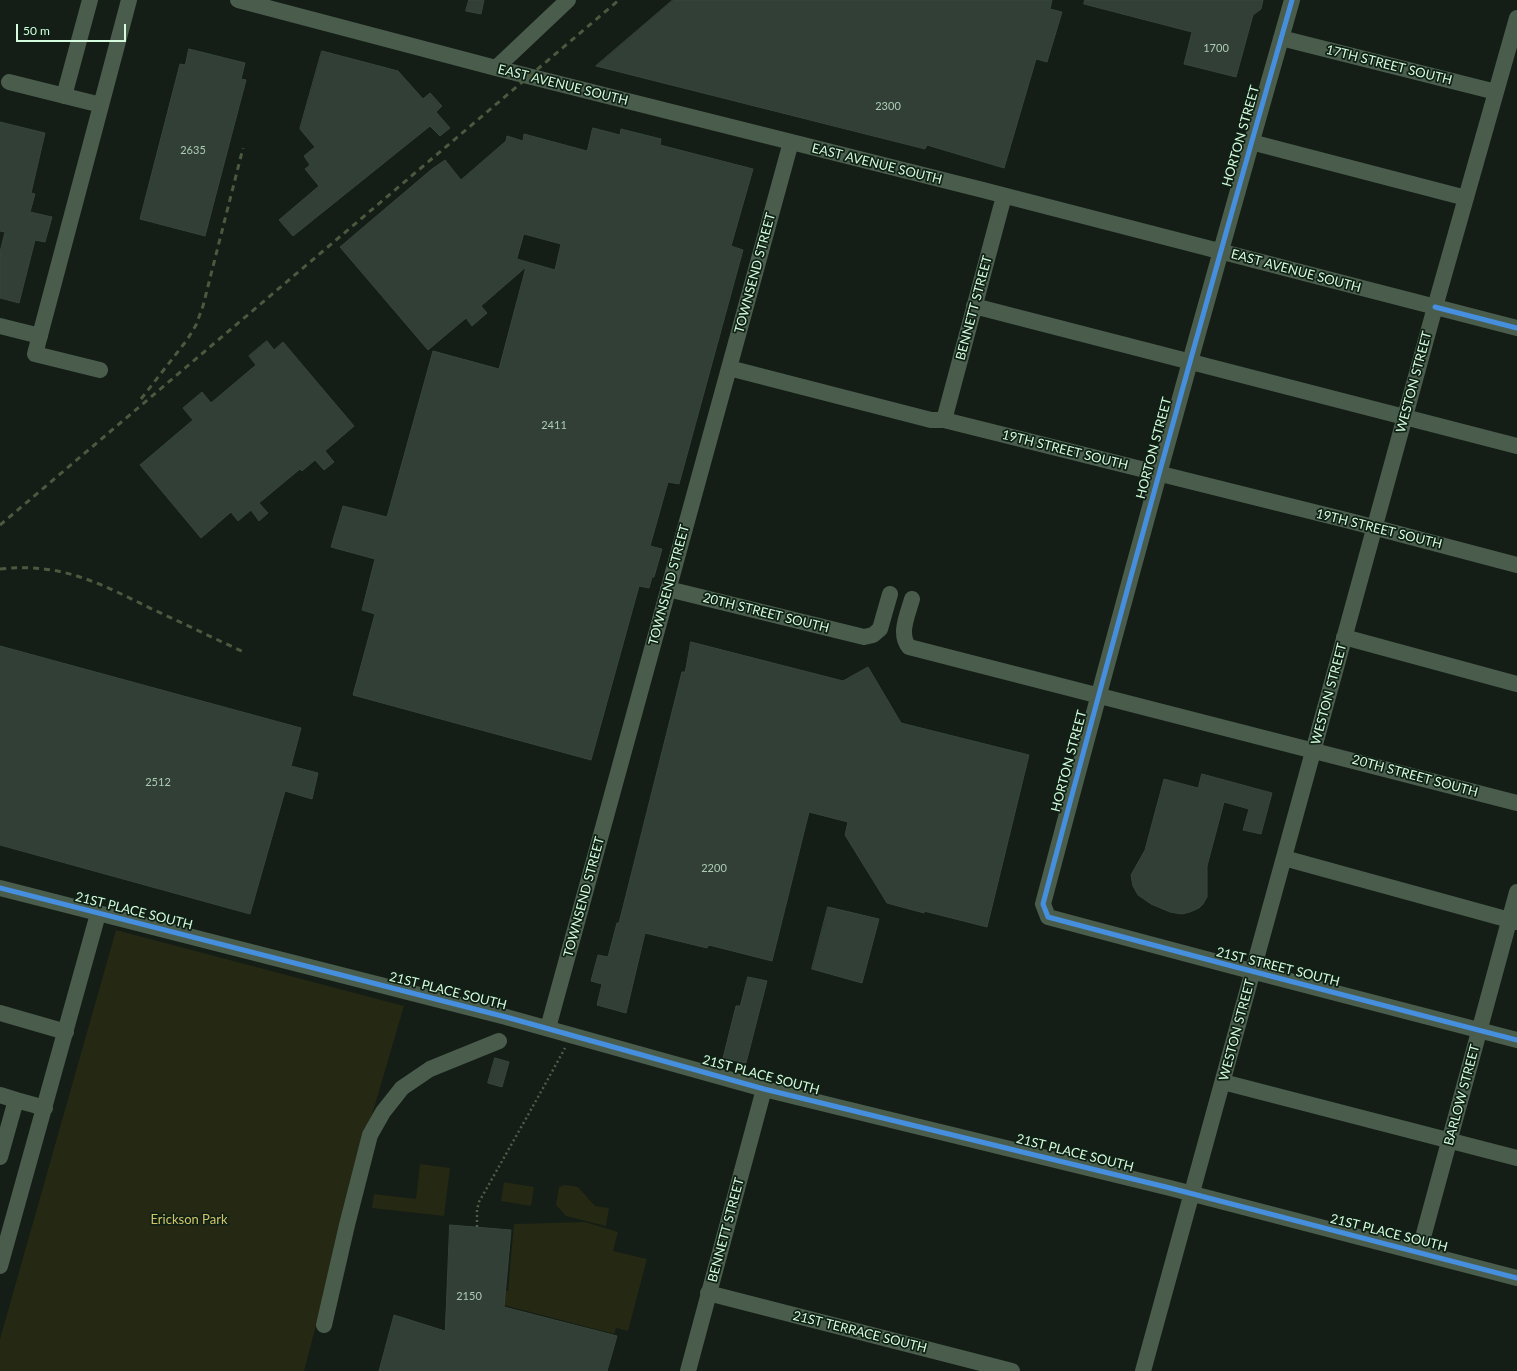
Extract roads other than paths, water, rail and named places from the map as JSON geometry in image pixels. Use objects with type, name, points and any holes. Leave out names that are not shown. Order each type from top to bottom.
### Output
[{"type":"street","points":[[64,96],[90,0]]},
{"type":"street","points":[[100,370],[35,354],[129,0]]},
{"type":"street","name":"EAST AVENUE SOUTH","points":[[238,0],[496,68],[1220,251],[1517,328]]},
{"type":"street","points":[[496,68],[568,0]]},
{"type":"street","name":"HORTON STREET","points":[[1043,904],[1098,695],[1189,362],[1292,0]]},
{"type":"street","name":"WESTON STREET","points":[[1143,1371],[1435,307],[1517,18]]},
{"type":"street","name":"17TH STREET SOUTH","points":[[1281,38],[1496,92]]},
{"type":"street","points":[[9,82],[101,105]]},
{"type":"street","name":"TOWNSEND STREET","points":[[548,1028],[791,142]]},
{"type":"street","points":[[1251,142],[1466,198]]},
{"type":"street","name":"BENNETT STREET","points":[[944,420],[1004,196]]},
{"type":"street","points":[[974,306],[1517,446]]},
{"type":"street","points":[[0,326],[40,336]]},
{"type":"street","name":"19TH STREET SOUTH","points":[[729,368],[931,420],[944,420],[1159,473],[1517,565]]},
{"type":"street","name":"20TH STREET SOUTH","points":[[668,590],[864,637],[873,635],[880,629],[890,594]]},
{"type":"street","points":[[912,599],[903,635],[905,642],[909,647],[1098,695]]},
{"type":"street","points":[[1344,637],[1517,684]]},
{"type":"street","name":"20TH STREET SOUTH","points":[[1098,695],[1517,802]]},
{"type":"street","points":[[1284,858],[1513,921]]},
{"type":"street","name":"21ST PLACE SOUTH","points":[[0,888],[548,1028],[764,1089],[1192,1194],[1517,1278]]},
{"type":"street","name":"BARLOW STREET","points":[[1419,1252],[1479,1030],[1513,921],[1517,892]]},
{"type":"street","name":"21ST STREET SOUTH","points":[[1043,904],[1048,917],[1517,1040]]},
{"type":"street","points":[[0,1266],[98,914]]},
{"type":"street","points":[[0,1013],[66,1032]]},
{"type":"street","points":[[324,1325],[347,1225],[370,1136],[383,1112],[402,1088],[430,1069],[500,1041]]},
{"type":"street","points":[[1222,1082],[1517,1158]]},
{"type":"street","name":"BENNETT STREET","points":[[688,1371],[764,1089]]},
{"type":"street","points":[[0,1095],[45,1108]]},
{"type":"street","points":[[0,1157],[16,1100]]},
{"type":"street","name":"21ST TERRACE SOUTH","points":[[708,1293],[1012,1371]]},
{"type":"railway","points":[[0,525],[619,0]]},
{"type":"railway","points":[[141,399],[187,340],[196,325],[203,306],[243,148]]},
{"type":"railway","points":[[0,569],[43,569],[80,577],[116,592],[246,653]]},
{"type":"park label","name":"Erickson Park","points":[[189,1220]]}]
